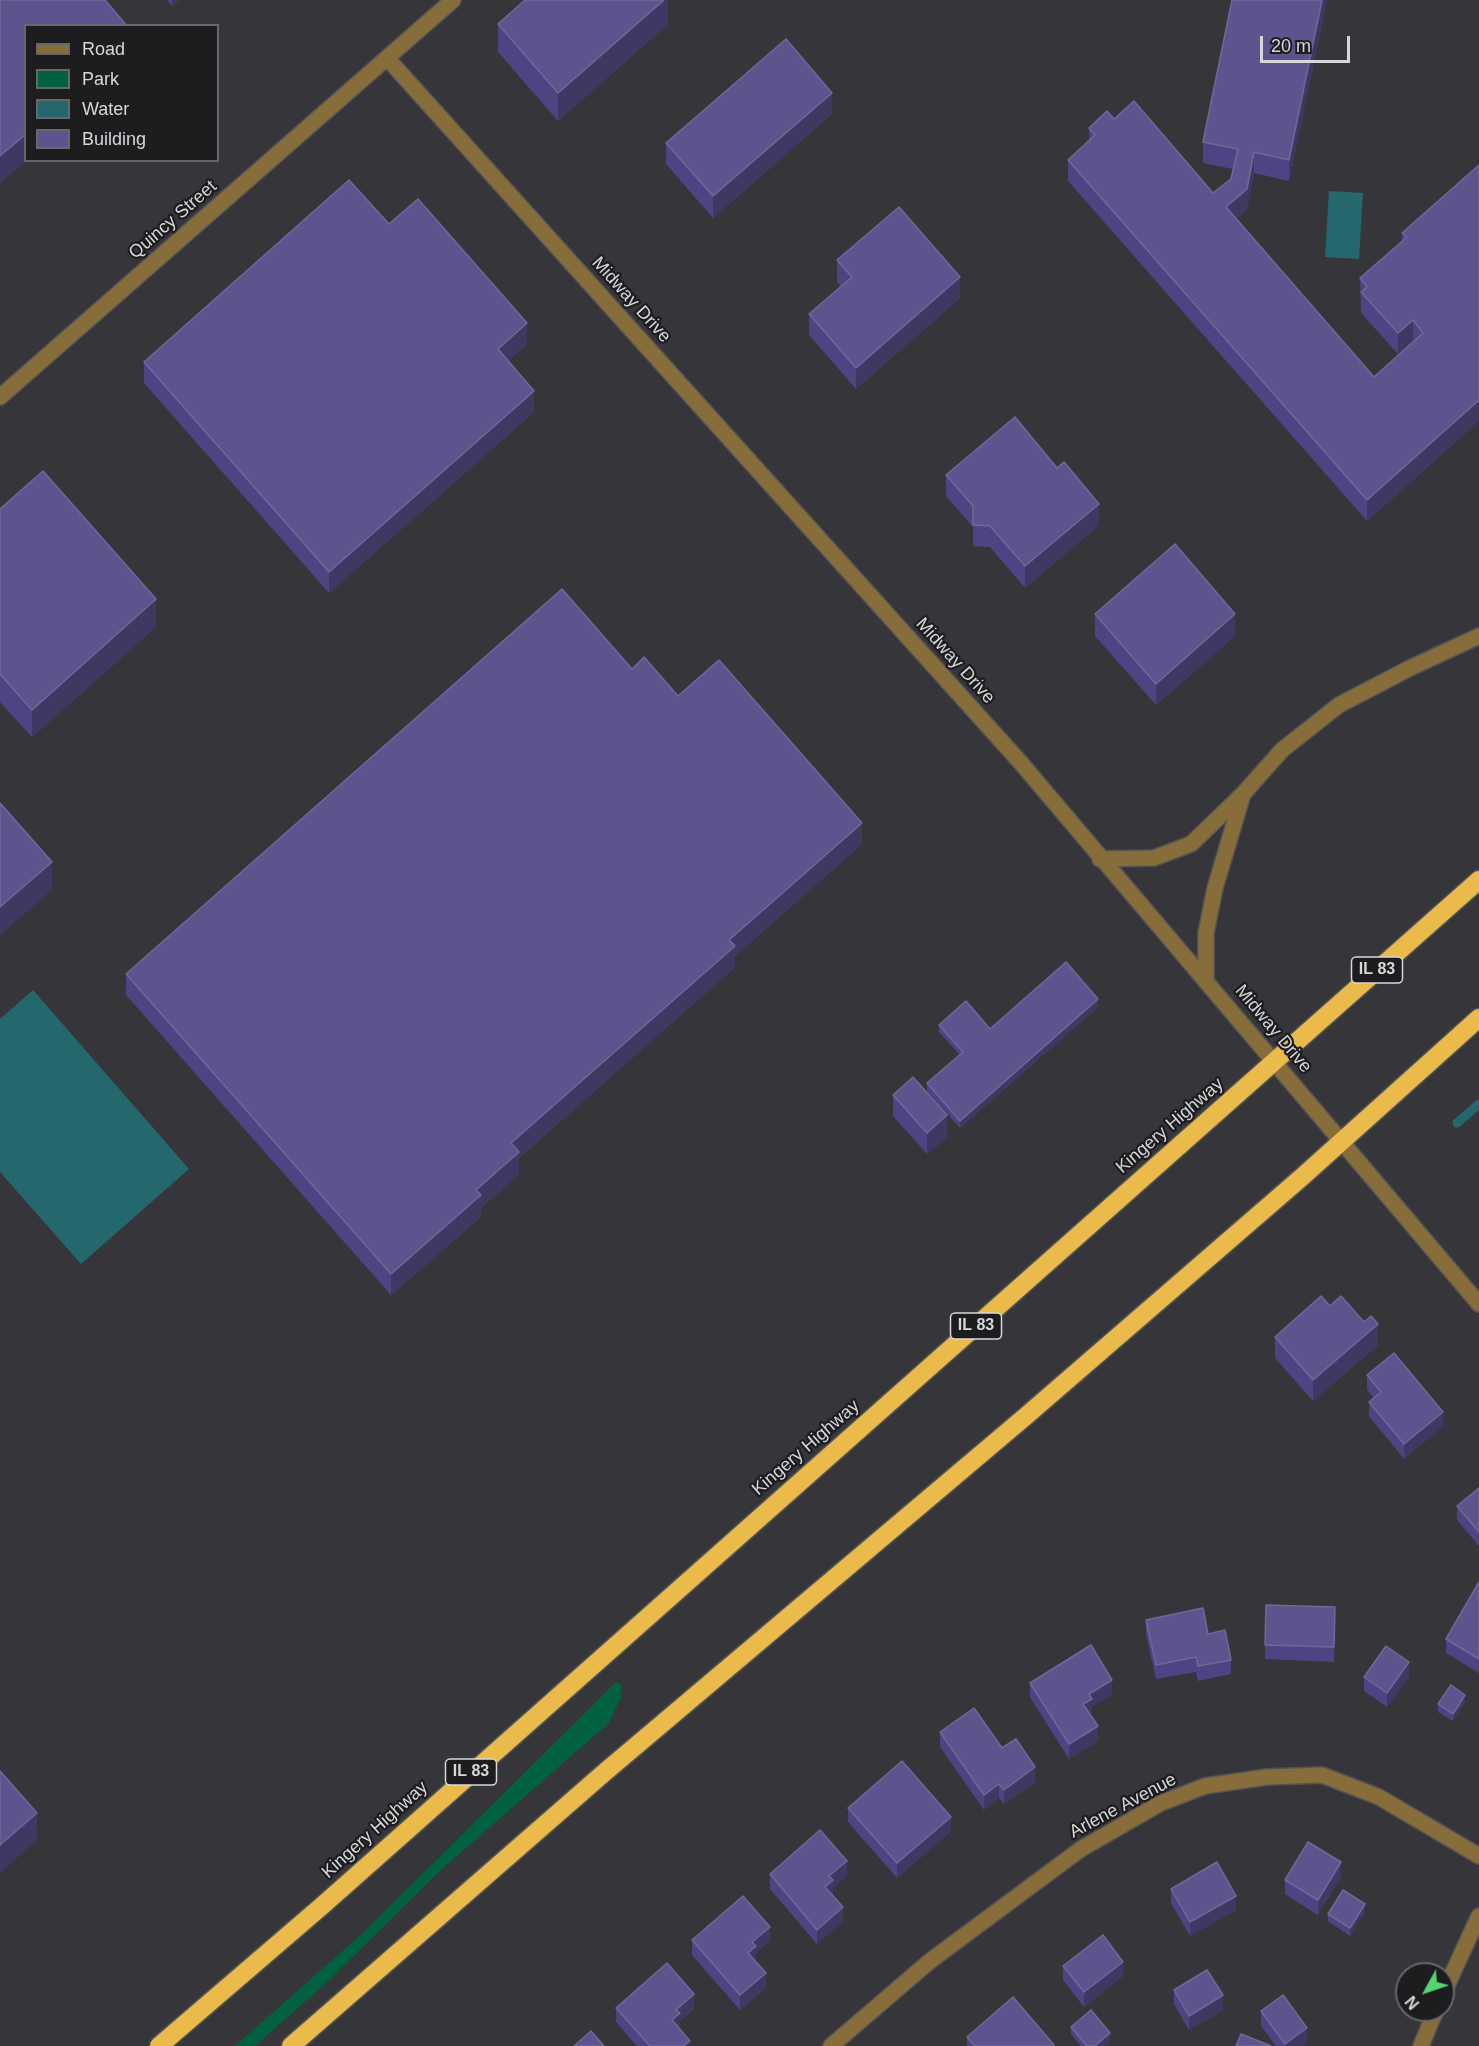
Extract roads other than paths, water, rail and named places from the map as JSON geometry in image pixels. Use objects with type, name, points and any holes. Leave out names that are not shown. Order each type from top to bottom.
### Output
[{"type":"highway","name":"Kingery Highway","points":[[159,2046],[323,1905],[1479,880]]},
{"type":"highway","points":[[291,2046],[605,1772],[1035,1409],[1479,1018]]},
{"type":"street","name":"Quincy Street","points":[[0,397],[453,0]]},
{"type":"street","name":"Midway Drive","points":[[387,58],[1021,764],[1479,1304]]},
{"type":"street","points":[[1100,859],[1154,858],[1191,844],[1243,794],[1282,750],[1339,705],[1410,668],[1479,636]]},
{"type":"street","points":[[1206,981],[1206,933],[1215,888],[1243,794]]},
{"type":"street","name":"Arlene Avenue","points":[[831,2046],[930,1960],[1073,1855],[1161,1803],[1205,1786],[1267,1776],[1322,1775],[1379,1797],[1479,1856]]},
{"type":"street","points":[[1455,1968],[1479,1916]]},
{"type":"street","points":[[1421,2046],[1431,2022]]},
{"type":"water","points":[[1329,191],[1363,193],[1359,259],[1325,257]]},
{"type":"water","points":[[33,990],[189,1169],[81,1264],[0,1172],[0,1019]]},
{"type":"waterway","points":[[1457,1123],[1479,1104]]}]
